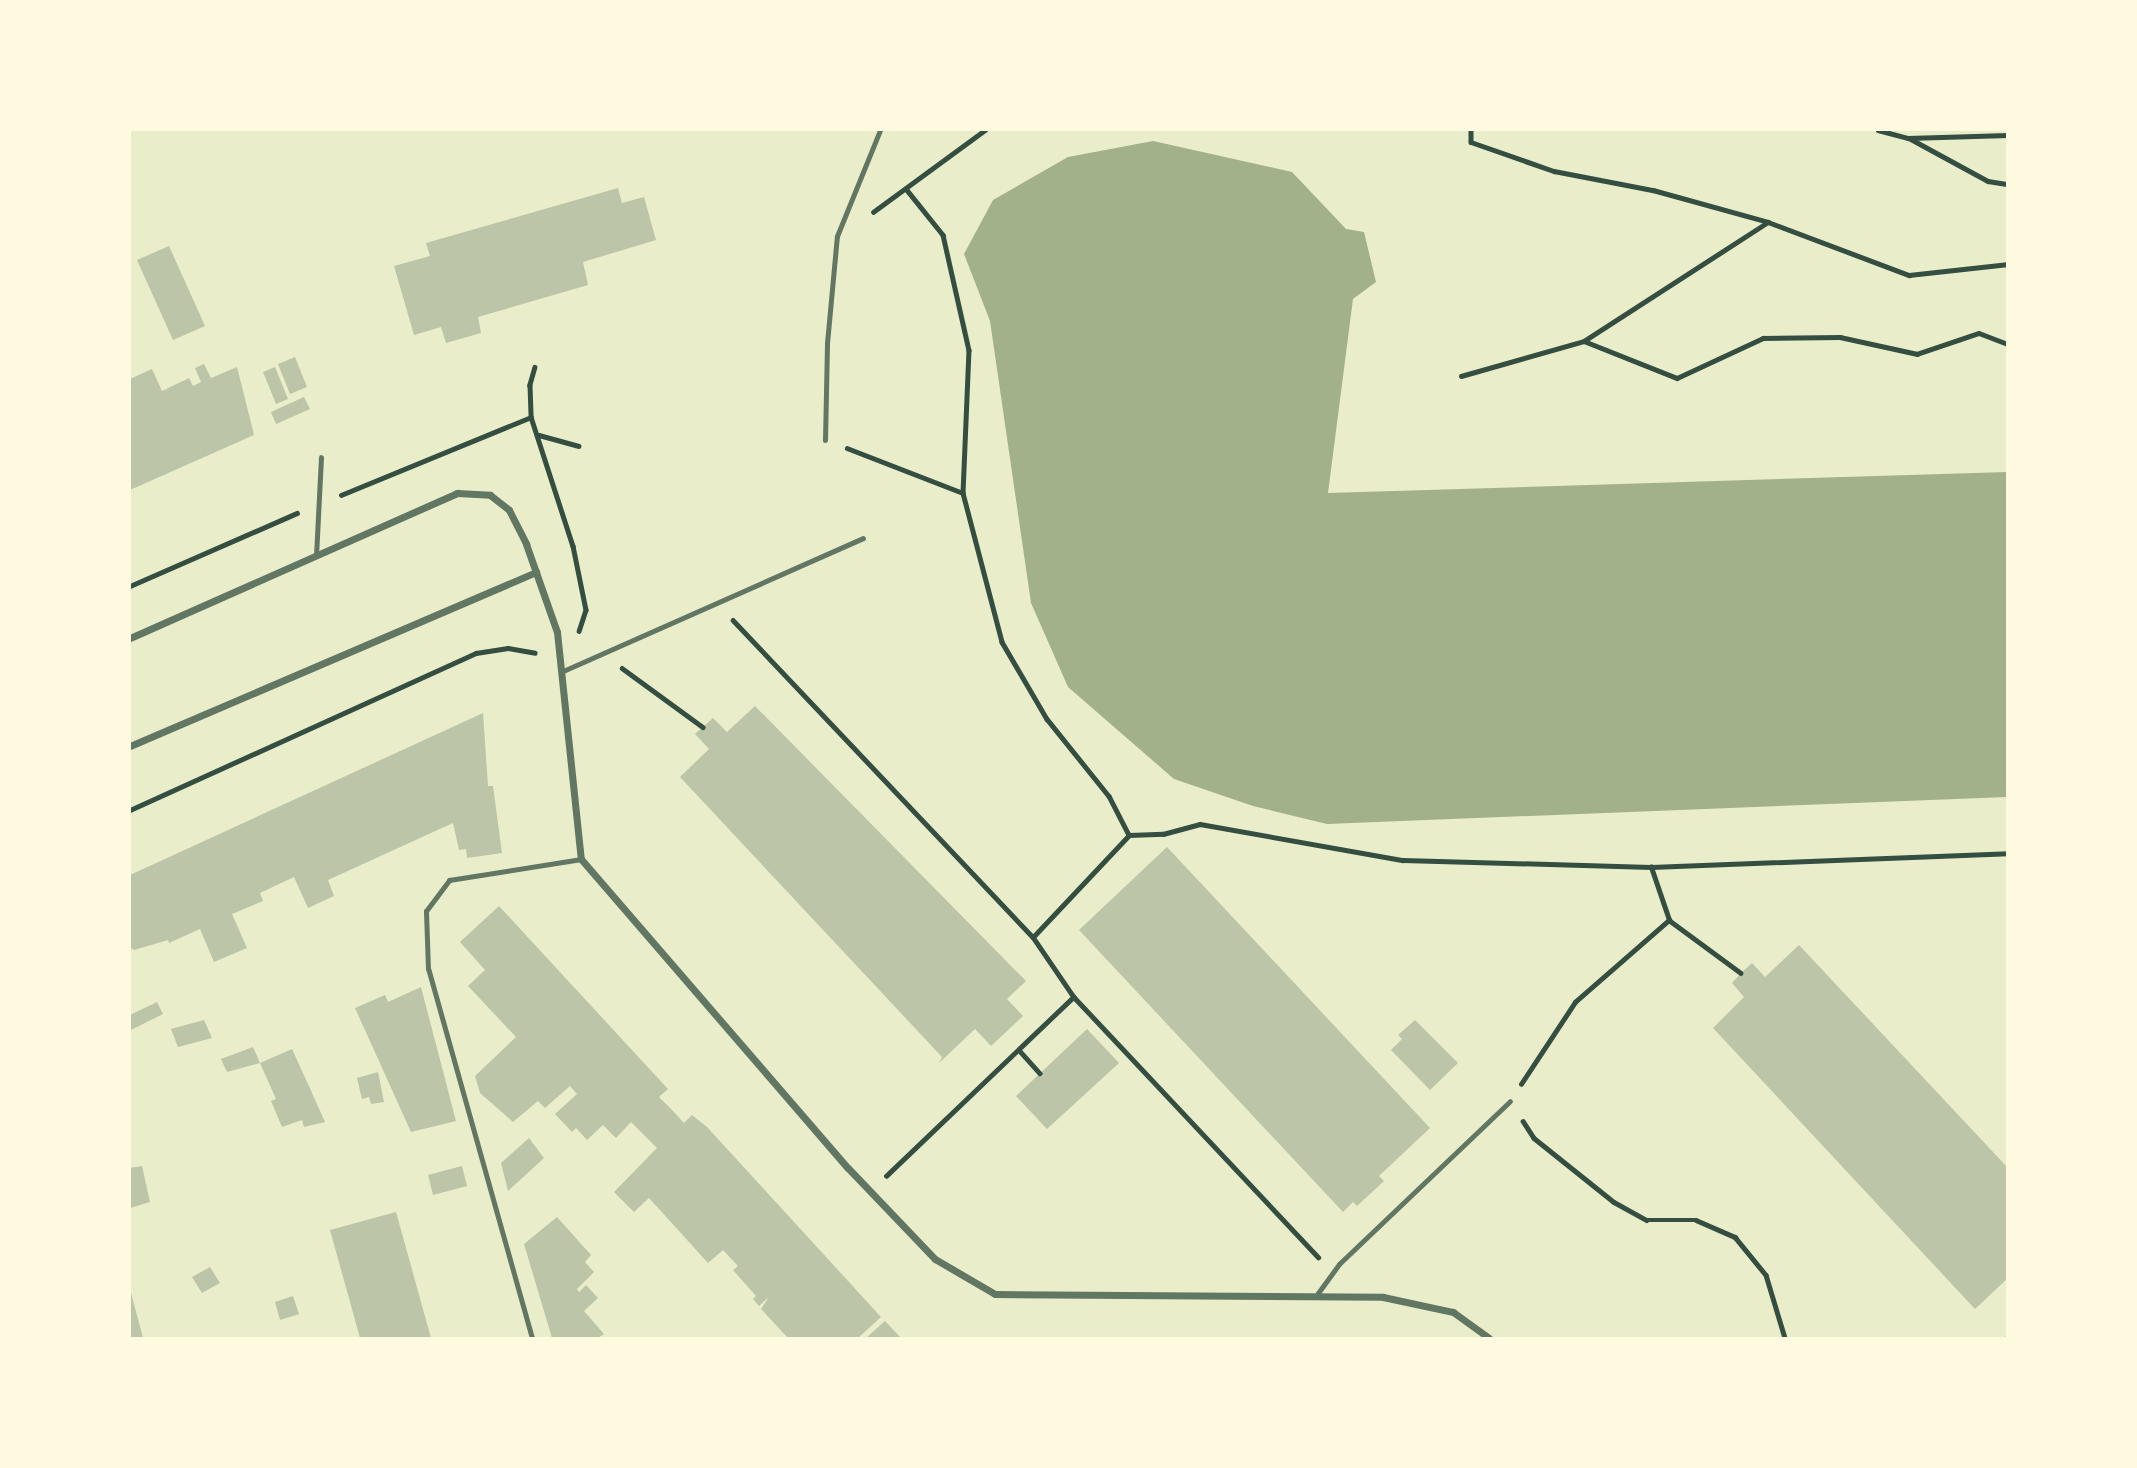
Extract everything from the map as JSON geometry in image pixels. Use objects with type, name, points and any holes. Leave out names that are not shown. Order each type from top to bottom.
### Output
[{"type":"street","points":[[130,638],[316,559],[457,493],[489,495],[509,510],[536,572],[560,653],[564,671],[581,859],[871,1192],[935,1259],[995,1294],[1318,1293],[1383,1297],[1453,1312],[1489,1339]]},
{"type":"street","points":[[130,746],[536,572]]},
{"type":"lane","points":[[825,440],[827,342],[837,236],[880,130]]},
{"type":"lane","points":[[316,559],[321,457]]},
{"type":"lane","points":[[564,671],[863,538]]},
{"type":"lane","points":[[532,1339],[428,969],[426,911],[449,880],[581,859]]},
{"type":"lane","points":[[1318,1293],[1339,1264],[1510,1101]]},
{"type":"path","points":[[985,130],[907,190],[943,235],[969,350],[963,493],[1002,642],[1047,719],[1109,796],[1129,835]]},
{"type":"path","points":[[1471,130],[1471,142],[1554,172],[1653,190],[1768,222],[1909,275],[2007,264]]},
{"type":"path","points":[[1878,130],[1908,138],[1987,181],[2007,184]]},
{"type":"path","points":[[1908,138],[2007,135]]},
{"type":"path","points":[[1461,376],[1584,341],[1768,222]]},
{"type":"path","points":[[1584,341],[1677,378],[1763,338],[1840,337],[1916,354],[1979,333],[2007,344]]},
{"type":"path","points":[[130,810],[476,653],[508,648],[540,655],[560,653],[584,626],[586,610],[573,546],[531,417],[530,385],[536,367]]},
{"type":"path","points":[[538,435],[579,446]]},
{"type":"path","points":[[825,440],[963,493]]},
{"type":"path","points":[[718,604],[1033,937],[1074,997],[1318,1257],[1318,1293]]},
{"type":"path","points":[[641,681],[703,727]]},
{"type":"path","points":[[1033,937],[1129,835],[1163,834],[1200,824],[1402,860],[1651,867],[2007,853]]},
{"type":"path","points":[[1651,867],[1669,920],[1741,973]]},
{"type":"path","points":[[1669,920],[1575,1002],[1510,1101],[1534,1138],[1614,1202],[1646,1220],[1696,1220],[1735,1237],[1766,1275],[1786,1339]]},
{"type":"path","points":[[871,1192],[1074,997]]},
{"type":"path","points":[[1019,1050],[1040,1073]]},
{"type":"shaded area","points":[[1153,141],[1292,172],[1346,229],[1364,232],[1376,282],[1353,299],[1328,493],[2007,472],[2007,797],[1327,824],[1253,806],[1174,779],[1068,687],[1031,603],[990,321],[964,254],[993,200],[1068,157]]},
{"type":"building","points":[[618,188],[622,203],[644,197],[656,240],[583,262],[588,285],[478,317],[481,333],[446,343],[441,327],[414,335],[394,266],[430,256],[426,243]]},
{"type":"building","points":[[169,246],[205,326],[173,340],[137,260]]},
{"type":"building","points":[[295,357],[307,387],[290,394],[278,364]]},
{"type":"building","points":[[204,364],[211,378],[237,367],[254,435],[130,490],[130,379],[152,369],[162,391],[189,378],[193,386],[201,382],[195,368]]},
{"type":"building","points":[[275,367],[288,399],[276,404],[263,372]]},
{"type":"building","points":[[304,397],[310,409],[276,424],[271,412]]},
{"type":"building","points":[[755,706],[1026,981],[1007,999],[1023,1016],[991,1046],[975,1029],[939,1063],[942,1057],[680,777],[709,749],[695,734],[713,718],[727,732]]},
{"type":"building","points":[[483,713],[488,786],[493,786],[502,853],[467,858],[466,849],[459,850],[453,823],[328,880],[334,896],[308,908],[294,877],[260,893],[263,901],[232,914],[247,948],[214,962],[200,929],[169,943],[168,940],[134,950],[130,947],[130,875]]},
{"type":"building","points":[[1167,847],[1430,1128],[1379,1176],[1384,1181],[1357,1206],[1353,1202],[1343,1212],[1079,930]]},
{"type":"building","points":[[499,906],[668,1089],[659,1097],[684,1123],[692,1115],[707,1127],[881,1317],[858,1338],[788,1338],[761,1309],[769,1297],[759,1306],[753,1299],[756,1296],[733,1270],[738,1266],[723,1250],[708,1263],[649,1198],[634,1212],[614,1192],[657,1148],[631,1122],[616,1138],[603,1125],[587,1140],[576,1128],[572,1132],[555,1114],[577,1094],[570,1086],[545,1108],[538,1101],[513,1122],[480,1093],[475,1076],[516,1037],[468,986],[485,970],[460,942]]},
{"type":"building","points":[[1799,945],[2008,1168],[2008,1278],[1975,1309],[1713,1028],[1744,997],[1732,983],[1741,973],[1752,963],[1765,977]]},
{"type":"building","points":[[421,987],[456,1121],[411,1132],[355,1008],[385,995],[388,1002]]},
{"type":"building","points":[[157,1002],[163,1014],[131,1030],[130,1015]]},
{"type":"building","points":[[204,1020],[212,1038],[178,1047],[171,1029]]},
{"type":"building","points":[[1415,1020],[1458,1063],[1430,1090],[1391,1050],[1402,1039],[1398,1035]]},
{"type":"building","points":[[1087,1029],[1119,1063],[1047,1129],[1016,1096]]},
{"type":"building","points":[[253,1047],[260,1063],[227,1072],[221,1059]]},
{"type":"building","points":[[292,1049],[325,1122],[304,1127],[302,1120],[282,1127],[271,1101],[276,1099],[260,1063]]},
{"type":"building","points":[[378,1072],[384,1102],[371,1104],[369,1097],[362,1099],[357,1078]]},
{"type":"building","points":[[529,1138],[544,1158],[508,1191],[501,1163]]},
{"type":"building","points":[[142,1166],[150,1202],[130,1208],[130,1168]]},
{"type":"building","points":[[462,1166],[467,1186],[433,1195],[428,1175]]},
{"type":"building","points":[[396,1212],[431,1338],[360,1338],[330,1230]]},
{"type":"building","points":[[557,1217],[591,1255],[585,1262],[594,1272],[577,1289],[579,1292],[586,1285],[598,1298],[584,1311],[604,1334],[598,1338],[552,1338],[524,1244]]},
{"type":"building","points":[[210,1267],[220,1283],[202,1293],[192,1277]]},
{"type":"building","points":[[130,1289],[143,1338],[130,1338]]},
{"type":"building","points":[[293,1296],[299,1314],[280,1320],[275,1302]]},
{"type":"building","points":[[885,1321],[901,1338],[866,1338]]}]
